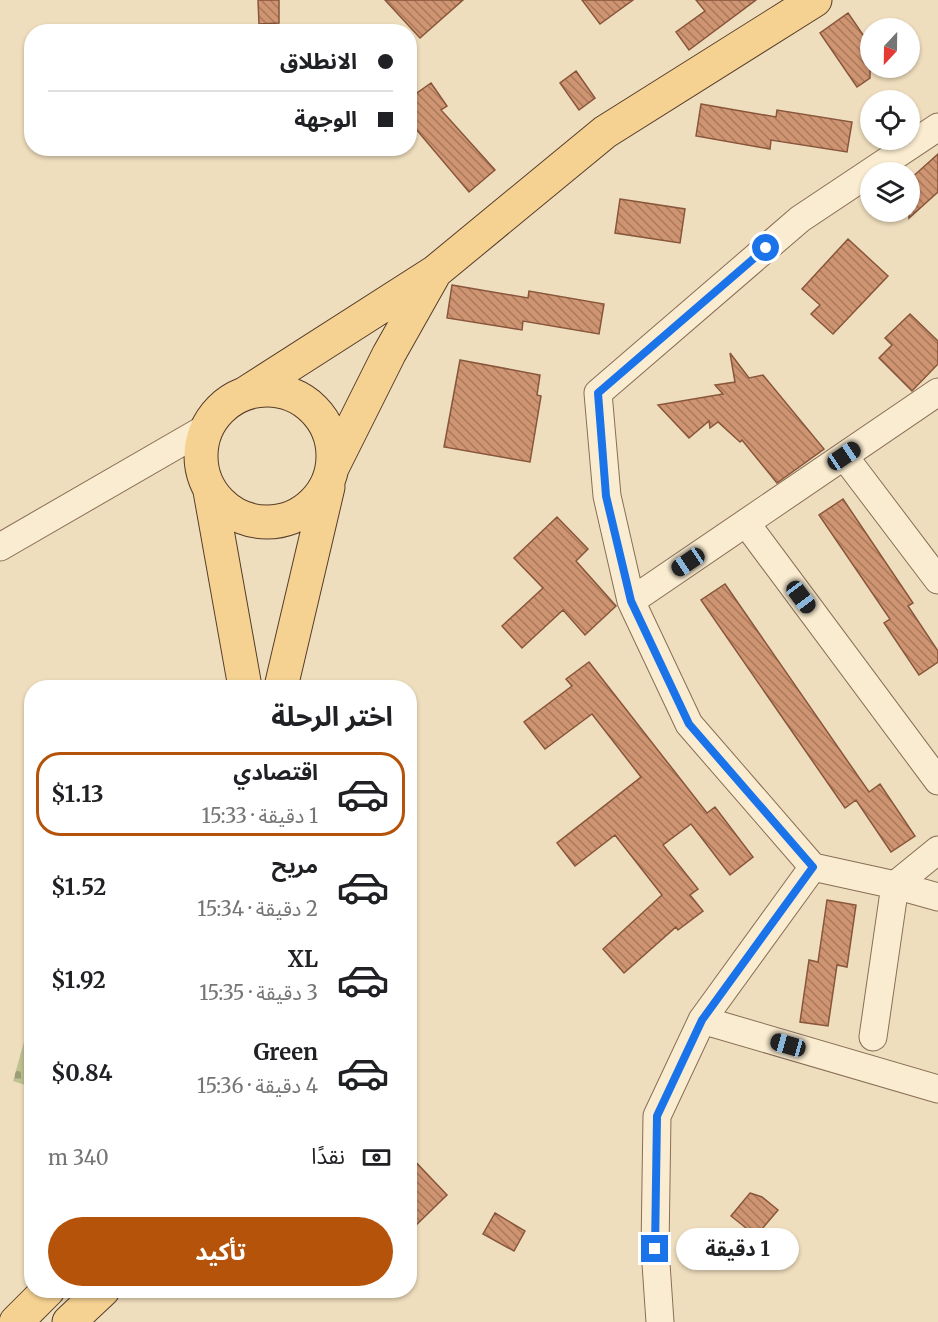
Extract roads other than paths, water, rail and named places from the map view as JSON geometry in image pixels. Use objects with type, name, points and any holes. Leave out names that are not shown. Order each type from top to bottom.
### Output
[{"type":"main road","points":[[243,680],[210,490],[202,470],[201,460],[206,428],[223,407],[435,272],[605,132],[815,0]]},
{"type":"main road","points":[[210,490],[224,507],[243,518],[264,522],[286,520],[313,503],[321,495],[389,354],[435,272]]},
{"type":"main road","points":[[246,393],[266,390],[285,392],[303,401],[317,414],[328,430],[333,449],[331,472],[283,680]]},
{"type":"main road","points":[[16,1322],[40,1298]]},
{"type":"main road","points":[[69,1322],[94,1298]]},
{"type":"street","points":[[938,127],[800,219],[598,393],[606,496],[631,601],[689,724],[813,867],[938,897]]},
{"type":"street","points":[[631,601],[938,392]]},
{"type":"street","points":[[0,547],[206,428]]},
{"type":"street","points":[[844,456],[938,580]]},
{"type":"street","points":[[746,523],[938,781]]},
{"type":"street","points":[[873,1037],[895,885],[938,850]]},
{"type":"street","points":[[660,1322],[655,1249],[657,1116],[702,1020],[813,867]]},
{"type":"street","points":[[702,1020],[938,1089]]}]
